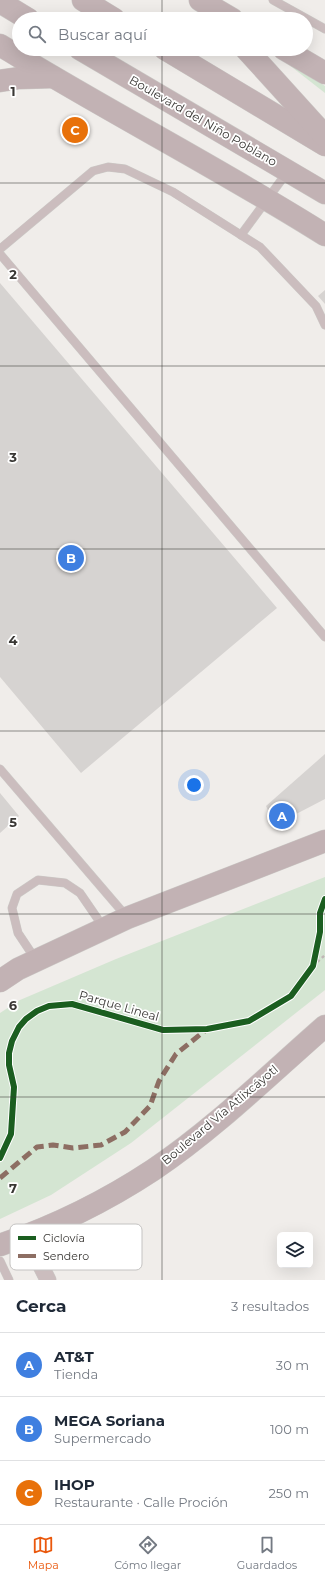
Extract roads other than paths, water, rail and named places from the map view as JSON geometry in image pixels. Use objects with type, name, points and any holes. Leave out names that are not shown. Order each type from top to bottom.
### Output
[{"type":"main road","points":[[82,0],[102,12]]},
{"type":"main road","points":[[201,1],[211,12]]},
{"type":"main road","points":[[201,1],[220,12]]},
{"type":"main road","points":[[0,2],[16,12]]},
{"type":"main road","points":[[0,45],[12,52]]},
{"type":"main road","points":[[18,56],[53,78],[268,199],[325,235]]},
{"type":"main road","name":"Boulevard del Niño Poblano","points":[[92,56],[325,193]]},
{"type":"main road","points":[[177,56],[325,145]]},
{"type":"main road","points":[[252,56],[325,136]]},
{"type":"main road","points":[[296,56],[325,72]]},
{"type":"main road","points":[[0,81],[19,78],[53,78]]},
{"type":"main road","points":[[0,981],[18,969],[128,918],[325,841]]},
{"type":"main road","name":"Boulevard Vía Atlixcáyotl","points":[[53,1224],[73,1215],[152,1170],[198,1137],[325,1026]]},
{"type":"main road","name":"Boulevard Vía Atlixcáyotl","points":[[0,1245],[10,1242]]},
{"type":"street","points":[[43,1270],[48,1280]]},
{"type":"lane","points":[[273,0],[295,12]]},
{"type":"lane","points":[[313,22],[325,29]]},
{"type":"lane","points":[[0,249],[93,171],[108,167],[125,169],[173,192],[260,247],[316,306],[325,325]]},
{"type":"lane","points":[[241,235],[288,171]]},
{"type":"lane","points":[[0,254],[325,638]]},
{"type":"lane","points":[[0,769],[128,918]]},
{"type":"lane","points":[[36,961],[18,933],[12,908],[16,894],[38,880],[65,883],[80,893],[105,929]]},
{"type":"lane","points":[[0,1261],[9,1280]]},
{"type":"place","name":"IHOP","points":[[75,130]]},
{"type":"place","name":"MEGA Soriana","points":[[71,558]]},
{"type":"place","name":"AT&T","points":[[282,816]]}]
